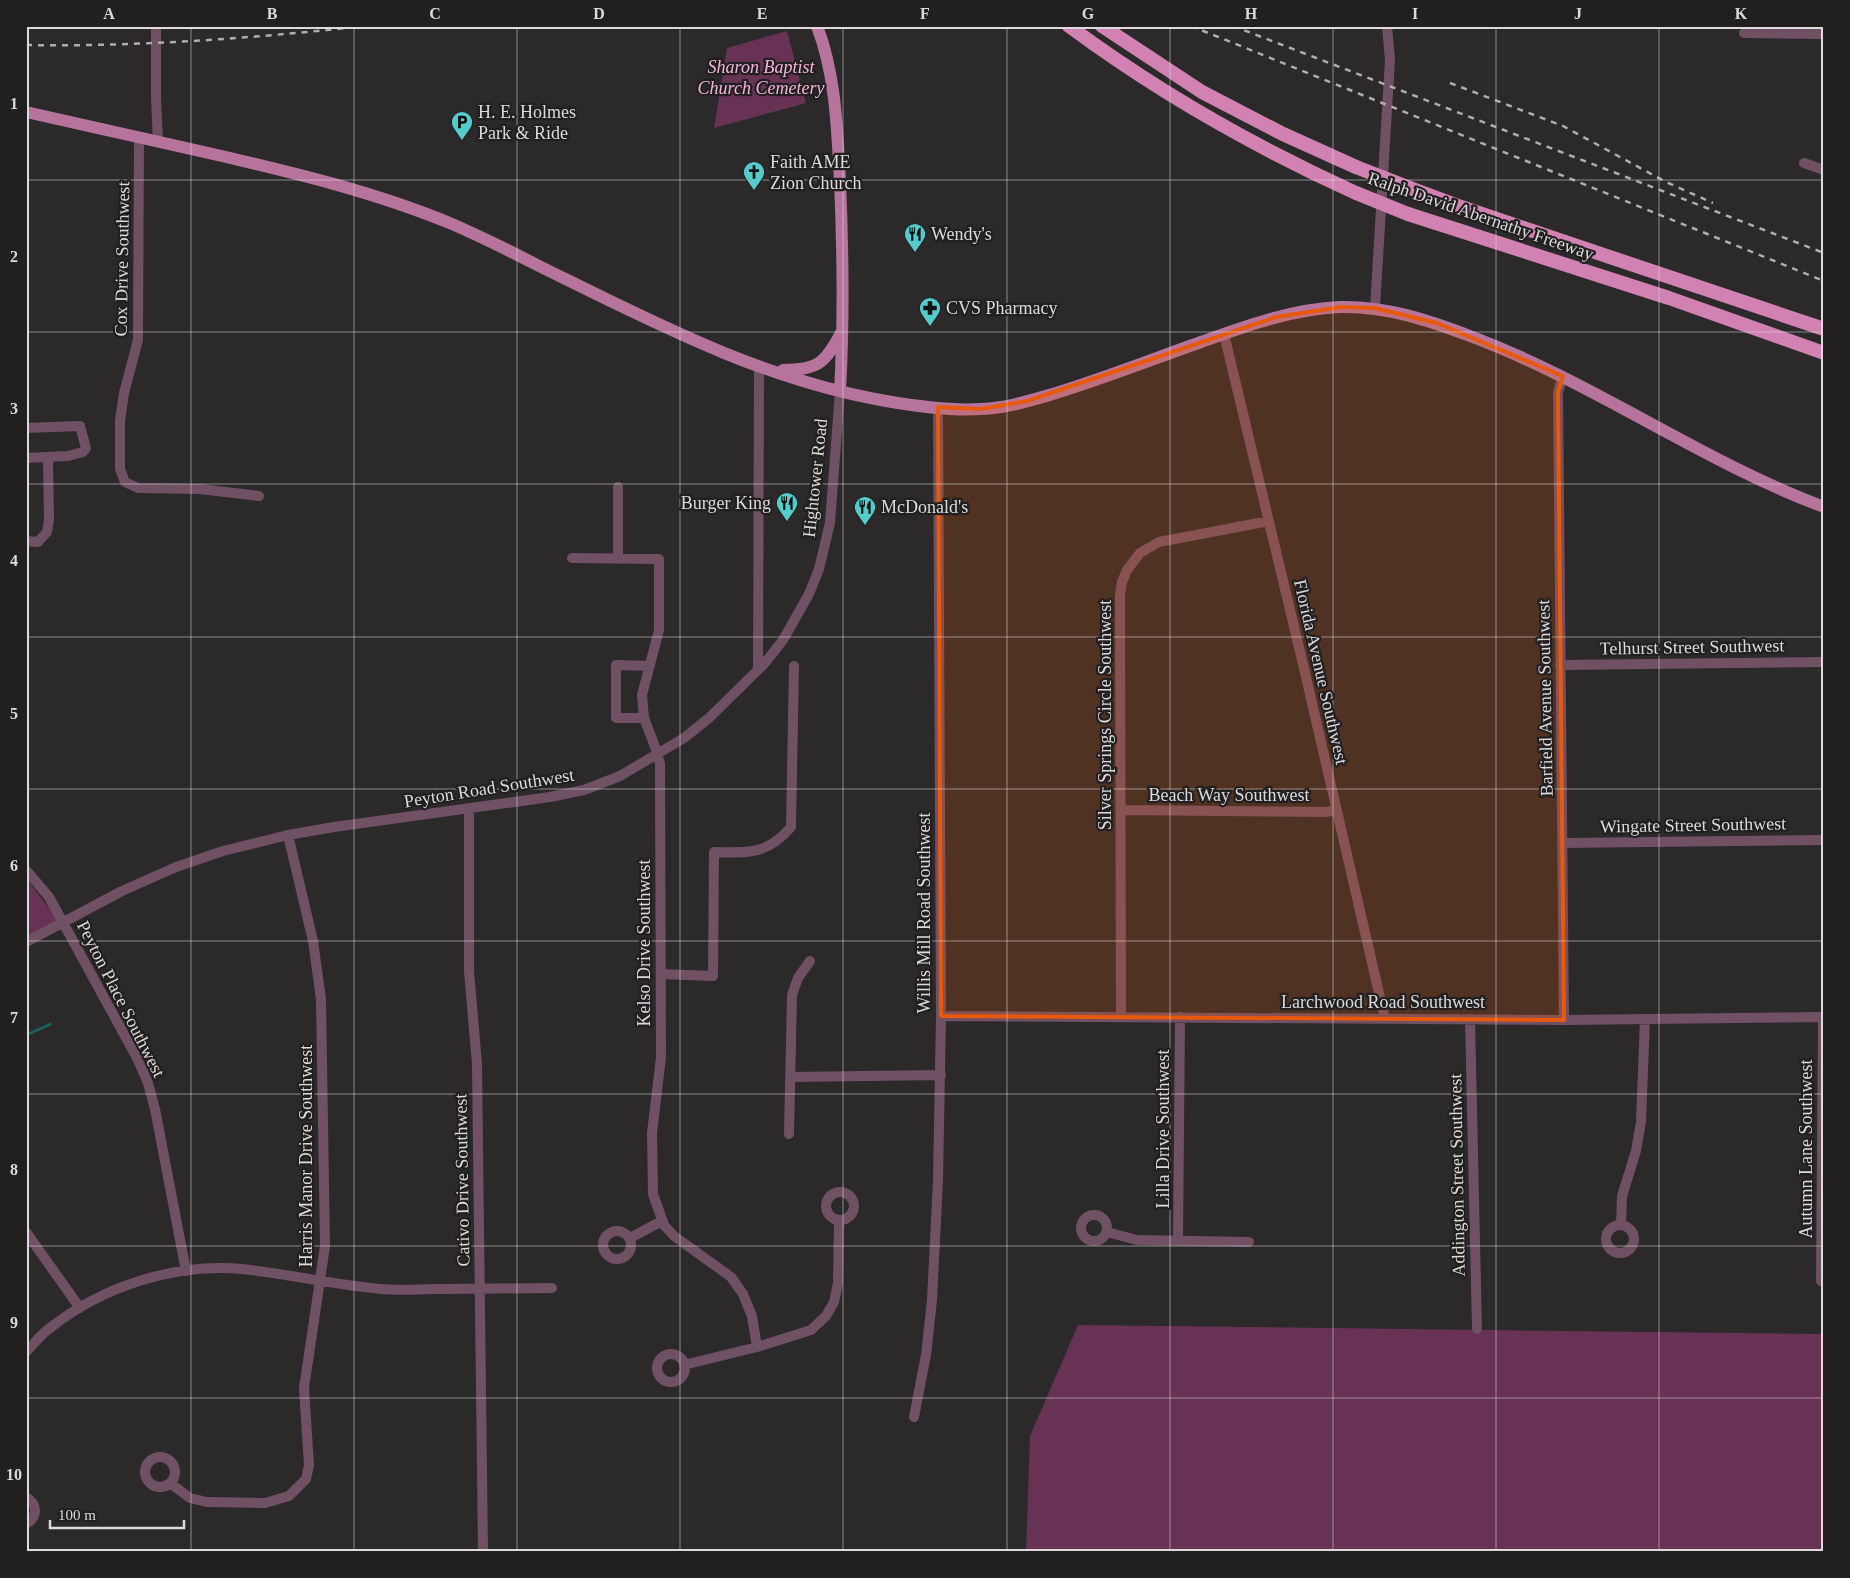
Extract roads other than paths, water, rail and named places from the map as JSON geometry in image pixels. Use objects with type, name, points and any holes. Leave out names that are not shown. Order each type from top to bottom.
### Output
[{"type":"highway","name":"Ralph David Abernathy Freeway","points":[[1069,26],[1101,50],[1212,119],[1293,164],[1356,193],[1408,214],[1669,298],[1824,353]]},
{"type":"highway","name":"Ralph David Abernathy Freeway","points":[[1102,26],[1202,92],[1282,134],[1356,167],[1460,207],[1824,329]]},
{"type":"main road","points":[[817,26],[831,76],[836,115],[843,254],[843,331],[840,391]]},
{"type":"main road","points":[[26,112],[319,179],[418,210],[489,240],[689,339],[764,368],[840,391],[886,401],[938,407],[981,409],[1020,403],[1086,384],[1276,317],[1306,310],[1341,307],[1376,308],[1407,314],[1437,323],[1505,349],[1563,376],[1750,474],[1824,507]]},
{"type":"main road","points":[[764,368],[802,370],[820,364],[830,353],[843,331]]},
{"type":"street","points":[[156,26],[158,142]]},
{"type":"street","points":[[1376,308],[1390,60],[1387,26]]},
{"type":"street","points":[[1744,33],[1824,34]]},
{"type":"street","name":"Cox Drive Southwest","points":[[139,138],[138,340],[124,394],[120,421],[120,468],[125,482],[138,488],[200,489],[259,496]]},
{"type":"street","points":[[1804,164],[1824,170]]},
{"type":"street","name":"Florida Avenue Southwest","points":[[1224,334],[1385,1019]]},
{"type":"street","points":[[758,670],[764,368]]},
{"type":"street","name":"Barfield Avenue Southwest","points":[[1563,376],[1558,392],[1564,1020]]},
{"type":"street","name":"Hightower Road","points":[[758,670],[783,640],[797,618],[819,569],[830,523],[840,391]]},
{"type":"street","name":"Willis Mill Road Southwest","points":[[914,1417],[926,1355],[932,1300],[941,1075],[938,407]]},
{"type":"street","points":[[26,428],[80,426],[86,448],[82,452],[68,456],[26,458]]},
{"type":"street","points":[[26,541],[38,542],[47,532],[49,520],[48,457]]},
{"type":"street","points":[[572,558],[618,559],[618,487]]},
{"type":"street","name":"Silver Springs Circle Southwest","points":[[1122,1017],[1120,595],[1122,582],[1127,570],[1140,553],[1159,542],[1269,521]]},
{"type":"street","name":"Kelso Drive Southwest","points":[[618,559],[659,559],[659,630],[642,695],[644,718],[658,752],[660,764],[661,1057],[652,1133],[653,1194],[662,1220]]},
{"type":"street","name":"Telhurst Street Southwest","points":[[1560,665],[1824,662]]},
{"type":"street","points":[[644,718],[616,718],[616,665],[650,666]]},
{"type":"street","points":[[662,974],[713,976],[714,852],[746,853],[770,846],[791,827],[794,666]]},
{"type":"street","name":"Peyton Road Southwest","points":[[26,942],[122,891],[176,867],[223,850],[288,835],[550,797],[584,790],[620,776],[684,738],[709,718],[758,670]]},
{"type":"street","name":"Cativo Drive Southwest","points":[[469,809],[469,971],[477,1064],[483,1552]]},
{"type":"street","name":"Beach Way Southwest","points":[[1121,810],[1326,812],[1337,810]]},
{"type":"street","name":"Harris Manor Drive Southwest","points":[[170,1483],[190,1498],[207,1502],[265,1503],[289,1496],[306,1479],[309,1465],[304,1388],[325,1246],[321,998],[313,941],[288,835]]},
{"type":"street","name":"Wingate Street Southwest","points":[[1562,843],[1824,840]]},
{"type":"street","name":"Peyton Place Southwest","points":[[26,870],[49,897],[64,922],[137,1058],[148,1083],[155,1109],[186,1271]]},
{"type":"street","points":[[789,1134],[792,995],[798,978],[810,961]]},
{"type":"street","name":"Larchwood Road Southwest","points":[[941,1016],[1564,1020],[1824,1017]]},
{"type":"street","name":"Lilla Drive Southwest","points":[[1178,1241],[1180,1017]]},
{"type":"street","name":"Autumn Lane Southwest","points":[[1821,1281],[1824,1017]]},
{"type":"street","name":"Addington Street Southwest","points":[[1470,1019],[1477,1329]]},
{"type":"street","points":[[1620,1225],[1622,1196],[1636,1151],[1641,1122],[1645,1019]]},
{"type":"street","points":[[790,1081],[941,1075]]},
{"type":"street","points":[[630,1238],[662,1220],[680,1242],[731,1277],[744,1294],[752,1316],[757,1347]]},
{"type":"street","points":[[684,1365],[757,1347],[811,1330],[826,1316],[834,1302],[838,1284],[839,1220]]},
{"type":"street","points":[[26,1232],[80,1308]]},
{"type":"street","points":[[1106,1232],[1137,1240],[1249,1242]]},
{"type":"street","points":[[26,1352],[49,1328],[105,1295],[131,1284],[158,1276],[186,1271],[242,1269],[383,1289],[552,1288]]},
{"type":"street","points":[[26,1497],[31,1499],[36,1509],[32,1520],[26,1524]]},
{"type":"waterway","points":[[26,1035],[51,1024]]},
{"type":"railway","points":[[26,45],[111,45],[196,41],[366,26]]},
{"type":"railway","points":[[1191,26],[1824,281]]},
{"type":"railway","points":[[1233,26],[1824,253]]},
{"type":"railway","points":[[1450,83],[1563,126],[1666,182],[1713,203]]},
{"type":"place","name":"H. E. Holmes Park & Ride","points":[[462,141]]},
{"type":"place","name":"Faith AME Zion Church","points":[[754,191]]},
{"type":"place","name":"Wendy's","points":[[915,253]]},
{"type":"place","name":"CVS Pharmacy","points":[[930,327]]},
{"type":"place","name":"Burger King","points":[[787,522]]},
{"type":"place","name":"McDonald's","points":[[865,526]]},
{"type":"park label","name":"Sharon Baptist Church Cemetery","points":[[761,77]]}]
